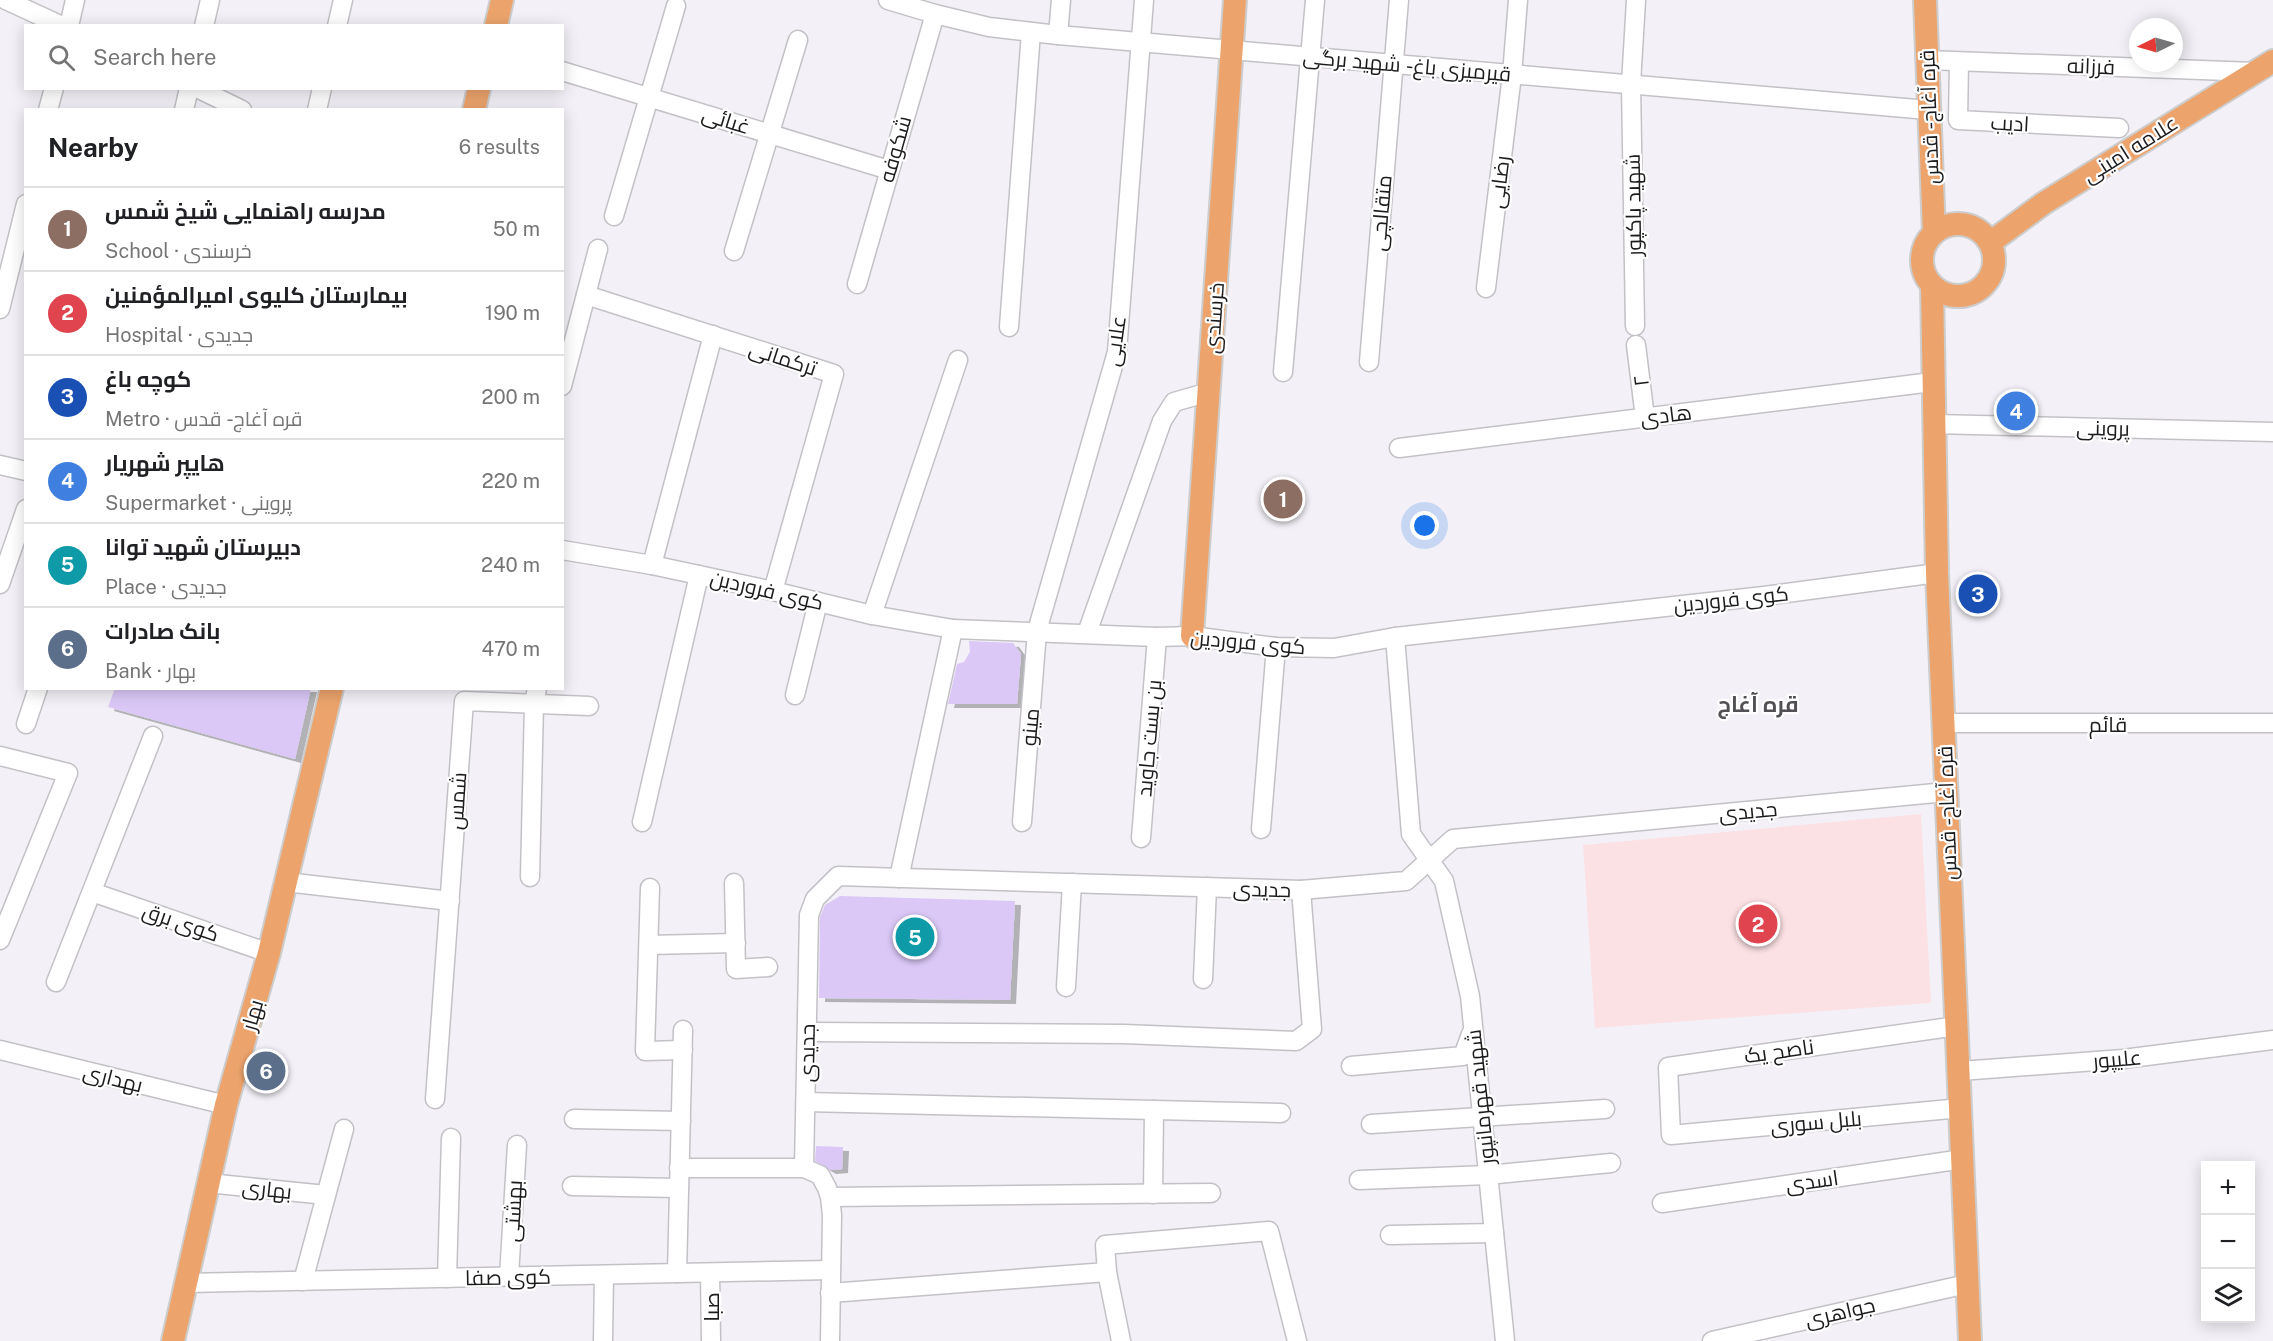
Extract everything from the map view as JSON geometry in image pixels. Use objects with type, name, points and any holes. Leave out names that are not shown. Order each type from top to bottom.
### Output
[{"type":"main road","points":[[496,24],[502,0]]},
{"type":"main road","name":"خرسندی","points":[[1192,636],[1235,0]]},
{"type":"main road","name":"قره آغاج - قدس","points":[[1925,0],[1934,233]]},
{"type":"main road","name":"علامه امینی","points":[[1990,242],[2044,203],[2264,66]]},
{"type":"main road","points":[[475,108],[479,90]]},
{"type":"main road","points":[[1953,224],[1975,227],[1990,242],[1995,264],[1987,284],[1970,296],[1949,296],[1932,286],[1923,269],[1923,249],[1934,233],[1953,224]]},
{"type":"main road","name":"قره آغاج - قدس","points":[[1932,286],[1937,573],[1970,1341]]},
{"type":"main road","name":"بهار","points":[[173,1341],[226,1105],[269,953],[332,690]]},
{"type":"street","points":[[6,0],[58,24]]},
{"type":"street","points":[[69,24],[75,0]]},
{"type":"street","points":[[204,24],[210,0]]},
{"type":"street","points":[[338,24],[344,0]]},
{"type":"street","points":[[1058,35],[1061,0]]},
{"type":"street","name":"علایی","points":[[1037,631],[1117,352],[1144,0]]},
{"type":"street","points":[[1283,372],[1315,0]]},
{"type":"street","name":"متقالچی","points":[[1369,362],[1399,0]]},
{"type":"street","name":"رضایی","points":[[1485,288],[1512,75],[1518,0]]},
{"type":"street","name":"شهید پاکپور","points":[[1635,326],[1631,84],[1636,0]]},
{"type":"street","name":"قیرمیزی باغ - شهید برگی","points":[[896,1],[935,14],[989,27],[1058,35],[1928,110]]},
{"type":"street","points":[[614,216],[676,6]]},
{"type":"street","name":"شکوفه","points":[[857,284],[935,14]]},
{"type":"street","points":[[1009,327],[1030,32]]},
{"type":"street","points":[[734,251],[798,40]]},
{"type":"street","name":"فرزانه","points":[[1927,60],[2264,66]]},
{"type":"street","name":"ادیب","points":[[1959,62],[1958,120],[2119,128]]},
{"type":"street","name":"غبائی","points":[[564,72],[889,170]]},
{"type":"street","points":[[49,108],[53,90]]},
{"type":"street","points":[[184,108],[189,90]]},
{"type":"street","points":[[201,90],[238,108]]},
{"type":"street","points":[[317,108],[322,90]]},
{"type":"street","points":[[0,309],[24,212]]},
{"type":"street","points":[[564,378],[597,249]]},
{"type":"street","name":"ترکمانی","points":[[586,294],[834,374],[773,591]]},
{"type":"street","points":[[652,565],[713,335]]},
{"type":"street","name":"۲","points":[[1636,345],[1645,418]]},
{"type":"street","points":[[872,615],[958,360]]},
{"type":"street","name":"هادی","points":[[1399,448],[1932,382]]},
{"type":"street","points":[[1086,633],[1161,421],[1174,402],[1209,392]]},
{"type":"street","name":"پروینی","points":[[1933,424],[2273,432]]},
{"type":"street","points":[[0,465],[24,471]]},
{"type":"street","points":[[0,584],[24,515]]},
{"type":"street","name":"کوی فروردین","points":[[564,550],[652,565],[872,615],[953,629],[1157,637],[1192,636],[1276,647],[1334,648],[1395,637],[1764,596],[1937,573]]},
{"type":"street","points":[[642,822],[699,575]]},
{"type":"street","points":[[795,695],[818,602]]},
{"type":"street","points":[[899,878],[953,629]]},
{"type":"street","name":"مینو","points":[[1022,822],[1037,631]]},
{"type":"street","name":"بن بست جاوید","points":[[1141,838],[1157,637]]},
{"type":"street","name":"شهید قهرمانپور","points":[[1395,637],[1411,834],[1444,881],[1470,996],[1505,1341]]},
{"type":"street","points":[[1261,829],[1276,647]]},
{"type":"street","points":[[26,724],[37,690]]},
{"type":"street","points":[[530,877],[535,696],[589,706]]},
{"type":"street","name":"شمس","points":[[435,1099],[464,701],[535,696]]},
{"type":"street","name":"قائم","points":[[1944,723],[2273,723]]},
{"type":"street","points":[[56,982],[153,736]]},
{"type":"street","points":[[0,756],[68,773],[0,940]]},
{"type":"street","name":"جدیدی","points":[[804,1168],[809,915],[815,899],[838,876],[1301,890],[1406,881],[1453,839],[1946,792]]},
{"type":"street","points":[[286,882],[450,901]]},
{"type":"street","points":[[734,883],[736,969],[768,967]]},
{"type":"street","points":[[1065,987],[1072,883]]},
{"type":"street","points":[[1203,979],[1208,887]]},
{"type":"street","points":[[650,888],[645,1051],[682,1050]]},
{"type":"street","points":[[808,1032],[1124,1034],[1296,1041],[1312,1029],[1301,890]]},
{"type":"street","name":"کوی برق","points":[[92,892],[269,953]]},
{"type":"street","points":[[649,945],[736,943]]},
{"type":"street","name":"ناصح یک","points":[[1671,1135],[1668,1066],[1957,1026]]},
{"type":"street","points":[[1351,1066],[1463,1056],[1473,1029]]},
{"type":"street","points":[[677,1273],[683,1030]]},
{"type":"street","name":"علیپور","points":[[1960,1071],[2123,1059],[2273,1040]]},
{"type":"street","name":"بهداری","points":[[0,1050],[226,1105]]},
{"type":"street","points":[[806,1102],[1281,1113]]},
{"type":"street","name":"بلبل سوری","points":[[1671,1135],[1961,1108]]},
{"type":"street","points":[[1153,1194],[1154,1110]]},
{"type":"street","points":[[1371,1124],[1605,1110]]},
{"type":"street","points":[[574,1119],[681,1121]]},
{"type":"street","points":[[303,1281],[344,1129]]},
{"type":"street","points":[[447,1278],[451,1138]]},
{"type":"street","name":"بهشتی","points":[[509,1276],[517,1145]]},
{"type":"street","name":"اسدی","points":[[1662,1203],[1963,1159]]},
{"type":"street","points":[[1359,1179],[1488,1175],[1611,1163]]},
{"type":"street","points":[[680,1168],[804,1168],[820,1175],[831,1206],[830,1341]]},
{"type":"street","name":"بهاری","points":[[208,1183],[326,1196]]},
{"type":"street","points":[[572,1186],[679,1188]]},
{"type":"street","points":[[831,1206],[1211,1193]]},
{"type":"street","points":[[1121,1341],[1107,1272],[1105,1245],[1269,1231],[1297,1341]]},
{"type":"street","points":[[1390,1235],[1494,1233]]},
{"type":"street","name":"کوی صفا","points":[[187,1283],[830,1270]]},
{"type":"street","name":"صبا","points":[[711,1272],[711,1341]]},
{"type":"street","points":[[830,1293],[1107,1272]]},
{"type":"street","points":[[603,1341],[604,1275]]},
{"type":"street","name":"جواهری","points":[[1712,1341],[1968,1284]]},
{"type":"shaded area","points":[[1921,814],[1931,1003],[1595,1028],[1583,845]]},
{"type":"building","points":[[969,641],[1013,643],[1021,654],[1017,704],[948,704],[957,664],[964,662],[970,652]]},
{"type":"building","points":[[114,690],[311,690],[295,759],[108,707]]},
{"type":"building","points":[[840,896],[1015,901],[1010,1000],[819,998],[820,917],[825,905]]},
{"type":"building","points":[[816,1146],[843,1147],[842,1169],[830,1170],[815,1161]]},
{"type":"place","name":"هایپر شهریار","points":[[2016,411]]},
{"type":"place","name":"مدرسه راهنمایی شیخ شمس","points":[[1283,499]]},
{"type":"place","name":"کوچه باغ","points":[[1978,594]]},
{"type":"place","name":"بیمارستان کلیوی امیرالمؤمنین","points":[[1758,924]]},
{"type":"place","name":"دبیرستان شهید توانا","points":[[915,937]]},
{"type":"place","name":"بانک صادرات","points":[[266,1071]]},
{"type":"district","name":"قره آغاج","points":[[1758,704]]}]
